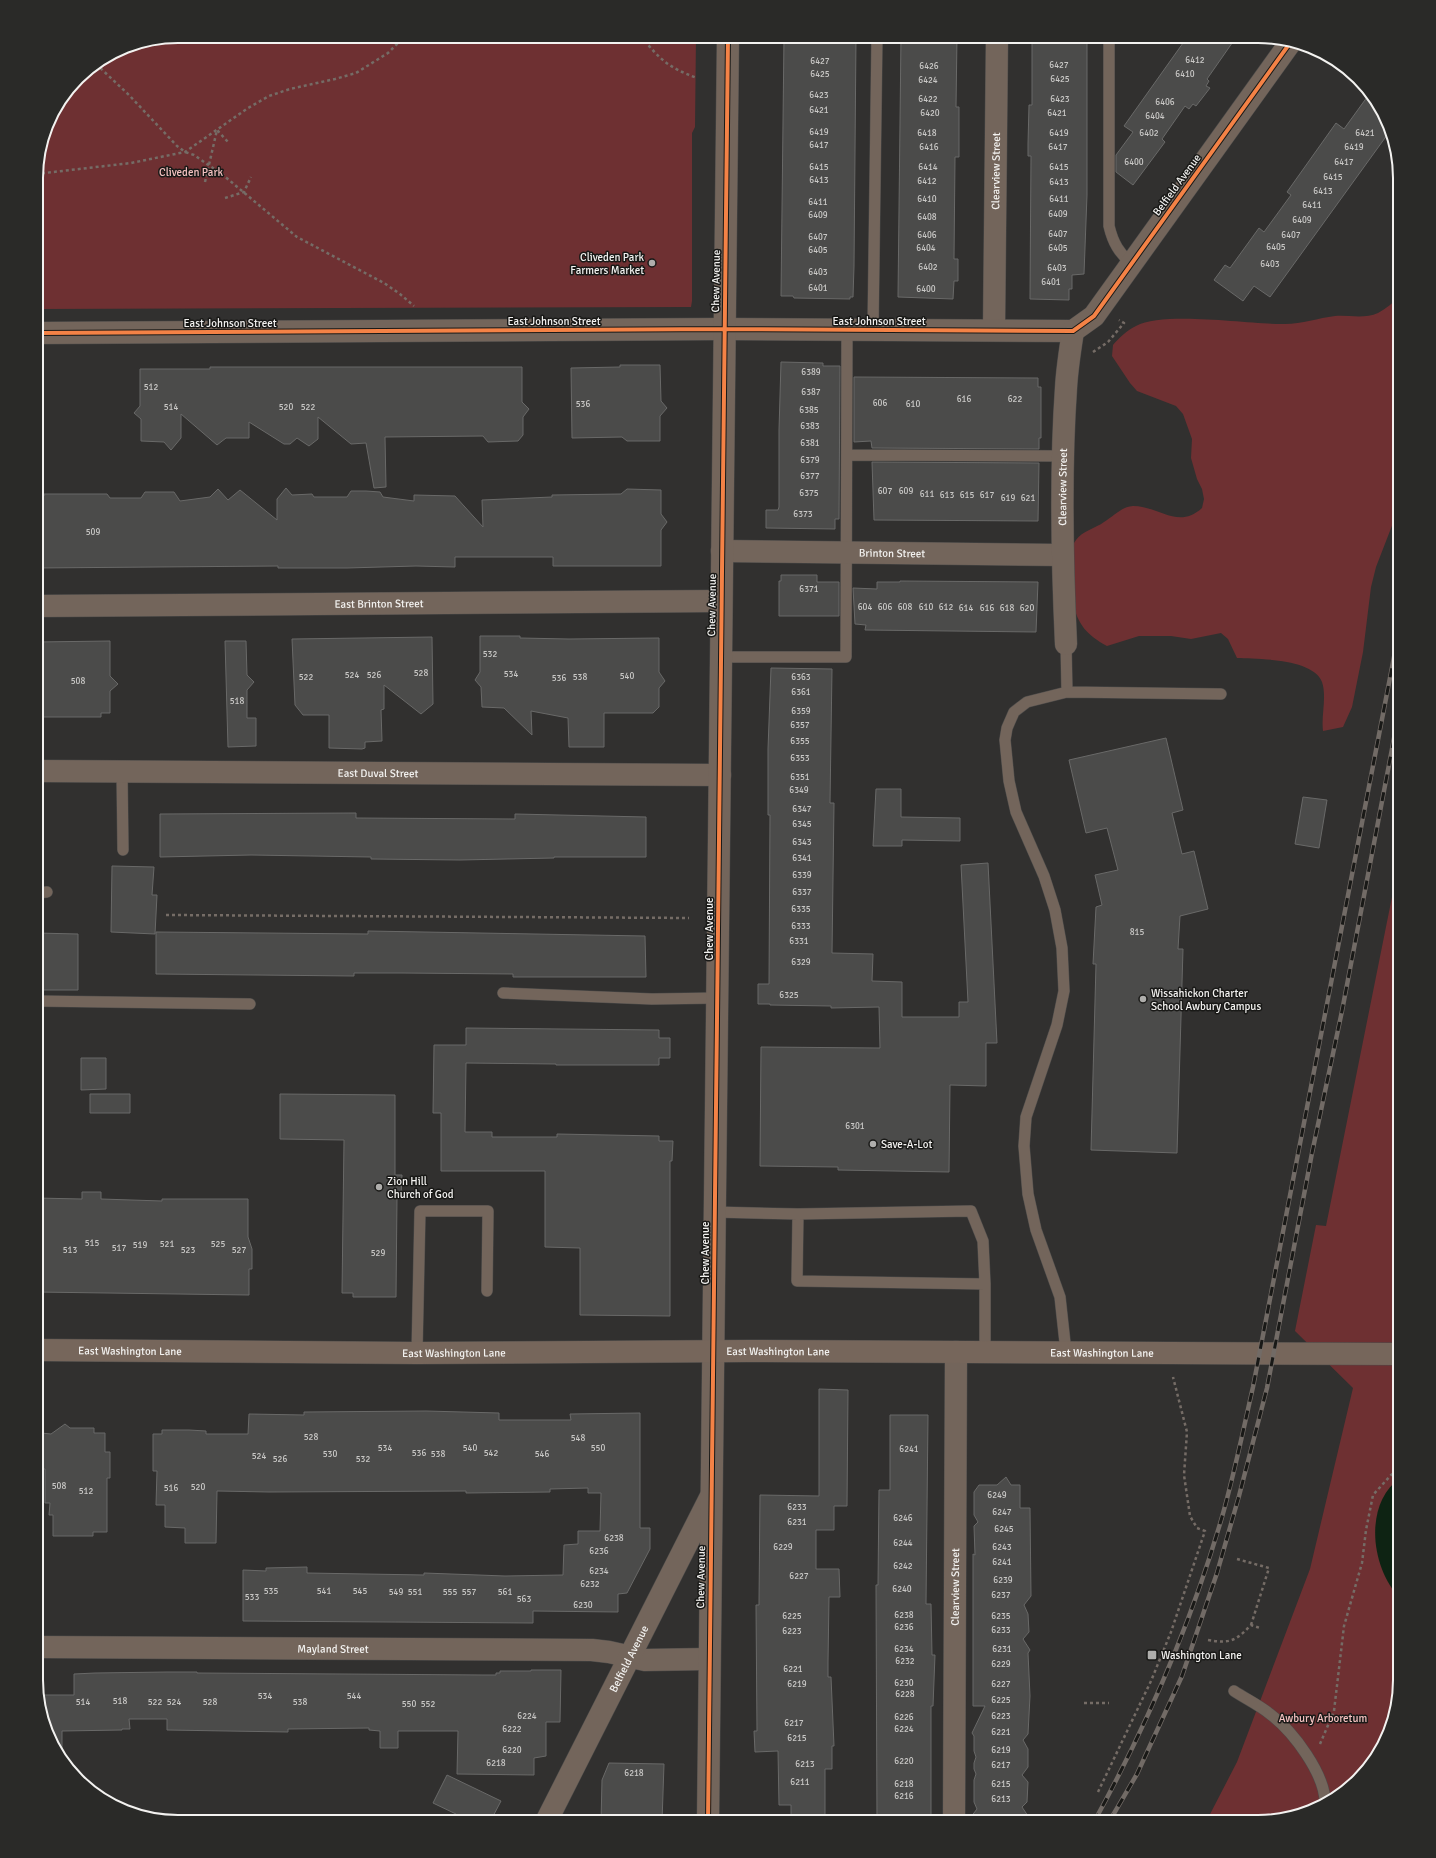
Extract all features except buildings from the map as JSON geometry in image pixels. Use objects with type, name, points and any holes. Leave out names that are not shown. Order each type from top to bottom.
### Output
[{"type":"main road","name":"East Washington Lane","points":[[43,1350],[417,1353],[1066,1352],[1393,1354]]},
{"type":"street","name":"Chew Avenue","points":[[708,1815],[728,43]]},
{"type":"street","name":"Clearview Street","points":[[994,330],[997,43]]},
{"type":"street","name":"Belfield Avenue","points":[[1073,331],[1094,316],[1287,47]]},
{"type":"street","name":"East Johnson Street","points":[[43,333],[724,329],[1073,331]]},
{"type":"street","name":"Clearview Street","points":[[1066,644],[1062,555],[1063,456],[1066,387],[1073,331]]},
{"type":"street","name":"Brinton Street","points":[[722,550],[1062,555]]},
{"type":"street","name":"East Brinton Street","points":[[43,606],[721,601]]},
{"type":"street","name":"East Duval Street","points":[[43,771],[720,775]]},
{"type":"street","name":"Clearview Street","points":[[954,1815],[956,1352]]},
{"type":"street","name":"Belfield Avenue","points":[[550,1815],[711,1496]]},
{"type":"street","name":"Mayland Street","points":[[43,1647],[592,1650],[645,1660],[710,1659]]},
{"type":"lane","points":[[873,330],[877,43]]},
{"type":"lane","points":[[1109,43],[1109,226],[1113,241],[1120,253],[1132,264]]},
{"type":"lane","points":[[721,657],[846,657],[847,330]]},
{"type":"lane","points":[[847,455],[1063,456]]},
{"type":"lane","points":[[1066,644],[1067,692]]},
{"type":"lane","points":[[1066,1352],[1060,1297],[1036,1230],[1028,1194],[1024,1146],[1026,1117],[1057,1025],[1064,991],[1062,948],[1055,910],[1044,876],[1016,812],[1010,781],[1005,740],[1007,728],[1014,712],[1027,702],[1067,692],[1221,694]]},
{"type":"lane","points":[[122,771],[122,850]]},
{"type":"lane","points":[[503,993],[652,1000],[718,998]]},
{"type":"lane","points":[[43,1001],[250,1004]]},
{"type":"lane","points":[[417,1353],[420,1211],[488,1211],[487,1291]]},
{"type":"lane","points":[[714,1212],[798,1214],[971,1211],[983,1241],[985,1284],[985,1352]]},
{"type":"lane","points":[[798,1214],[797,1281],[985,1284]]},
{"type":"lane","points":[[1234,1691],[1271,1715],[1292,1736],[1312,1764],[1323,1788],[1324,1797]]},
{"type":"path","points":[[43,173],[131,163],[185,152],[248,108],[269,96],[290,88],[335,80],[356,73],[388,53],[398,43]]},
{"type":"path","points":[[647,43],[665,63],[679,72],[697,78]]},
{"type":"path","points":[[100,68],[129,94],[177,146],[209,165],[244,192],[297,237],[384,283],[405,298],[418,310]]},
{"type":"path","points":[[217,130],[228,142]]},
{"type":"path","points":[[205,182],[217,130]]},
{"type":"path","points":[[225,198],[244,192],[251,177]]},
{"type":"path","points":[[1092,353],[1099,350],[1108,342],[1124,323]]},
{"type":"path","points":[[166,915],[689,918]]},
{"type":"path","points":[[1098,1792],[1151,1681],[1171,1632],[1205,1531],[1197,1528],[1190,1516],[1184,1475],[1187,1432],[1180,1396],[1166,1353]]},
{"type":"path","points":[[1312,1764],[1334,1711],[1344,1626],[1362,1563],[1366,1530],[1373,1495],[1393,1474]]},
{"type":"path","points":[[1208,1640],[1224,1643],[1241,1636],[1251,1626],[1269,1568],[1237,1559]]},
{"type":"path","points":[[1251,1626],[1260,1628]]},
{"type":"path","points":[[1084,1702],[1109,1703]]},
{"type":"green space","name":"Cliveden Park","points":[[696,43],[695,127],[692,133],[691,307],[43,309],[43,169],[48,143],[53,126],[66,103],[89,77],[103,66],[126,53],[160,44]]},
{"type":"green space","points":[[1393,303],[1393,523],[1376,567],[1371,587],[1363,652],[1352,707],[1343,727],[1323,731],[1323,688],[1322,682],[1317,674],[1308,668],[1284,661],[1237,658],[1228,639],[1221,633],[1191,639],[1171,636],[1139,636],[1107,646],[1094,638],[1084,629],[1075,611],[1069,579],[1070,553],[1076,540],[1085,532],[1101,524],[1121,510],[1129,507],[1142,507],[1176,517],[1185,517],[1202,508],[1204,499],[1191,458],[1192,439],[1183,414],[1176,406],[1137,391],[1112,356],[1113,345],[1115,342],[1123,334],[1136,326],[1166,319],[1206,319],[1288,324],[1335,316],[1368,316],[1384,310]]},
{"type":"green space","name":"Awbury Arboretum","points":[[1393,892],[1392,1698],[1383,1732],[1375,1748],[1359,1769],[1333,1792],[1318,1801],[1301,1808],[1284,1812],[1267,1815],[1210,1815],[1237,1762],[1310,1569],[1353,1388],[1295,1331],[1316,1225],[1326,1226]]},
{"type":"shaded area","points":[[1393,1484],[1393,1590],[1383,1571],[1375,1537],[1376,1520],[1380,1504],[1388,1489]]},
{"type":"railway","points":[[1098,1815],[1150,1711],[1182,1635],[1210,1557],[1222,1517],[1253,1387],[1393,662]]},
{"type":"railway","points":[[1113,1815],[1137,1774],[1182,1676],[1217,1573],[1239,1496],[1267,1388],[1312,1153],[1342,1011],[1393,744]]},
{"type":"cycle path","points":[[708,1815],[728,43]]},
{"type":"cycle path","points":[[43,333],[724,329],[1073,331],[1094,316],[1287,47]]},
{"type":"place","name":"Cliveden Park Farmers Market","points":[[652,263]]},
{"type":"place","name":"Wissahickon Charter School Awbury Campus","points":[[1143,999]]},
{"type":"place","name":"Save-A-Lot","points":[[873,1144]]},
{"type":"place","name":"Zion Hill Church of God","points":[[379,1187]]},
{"type":"place","name":"Washington Lane","points":[[1152,1655]]}]
